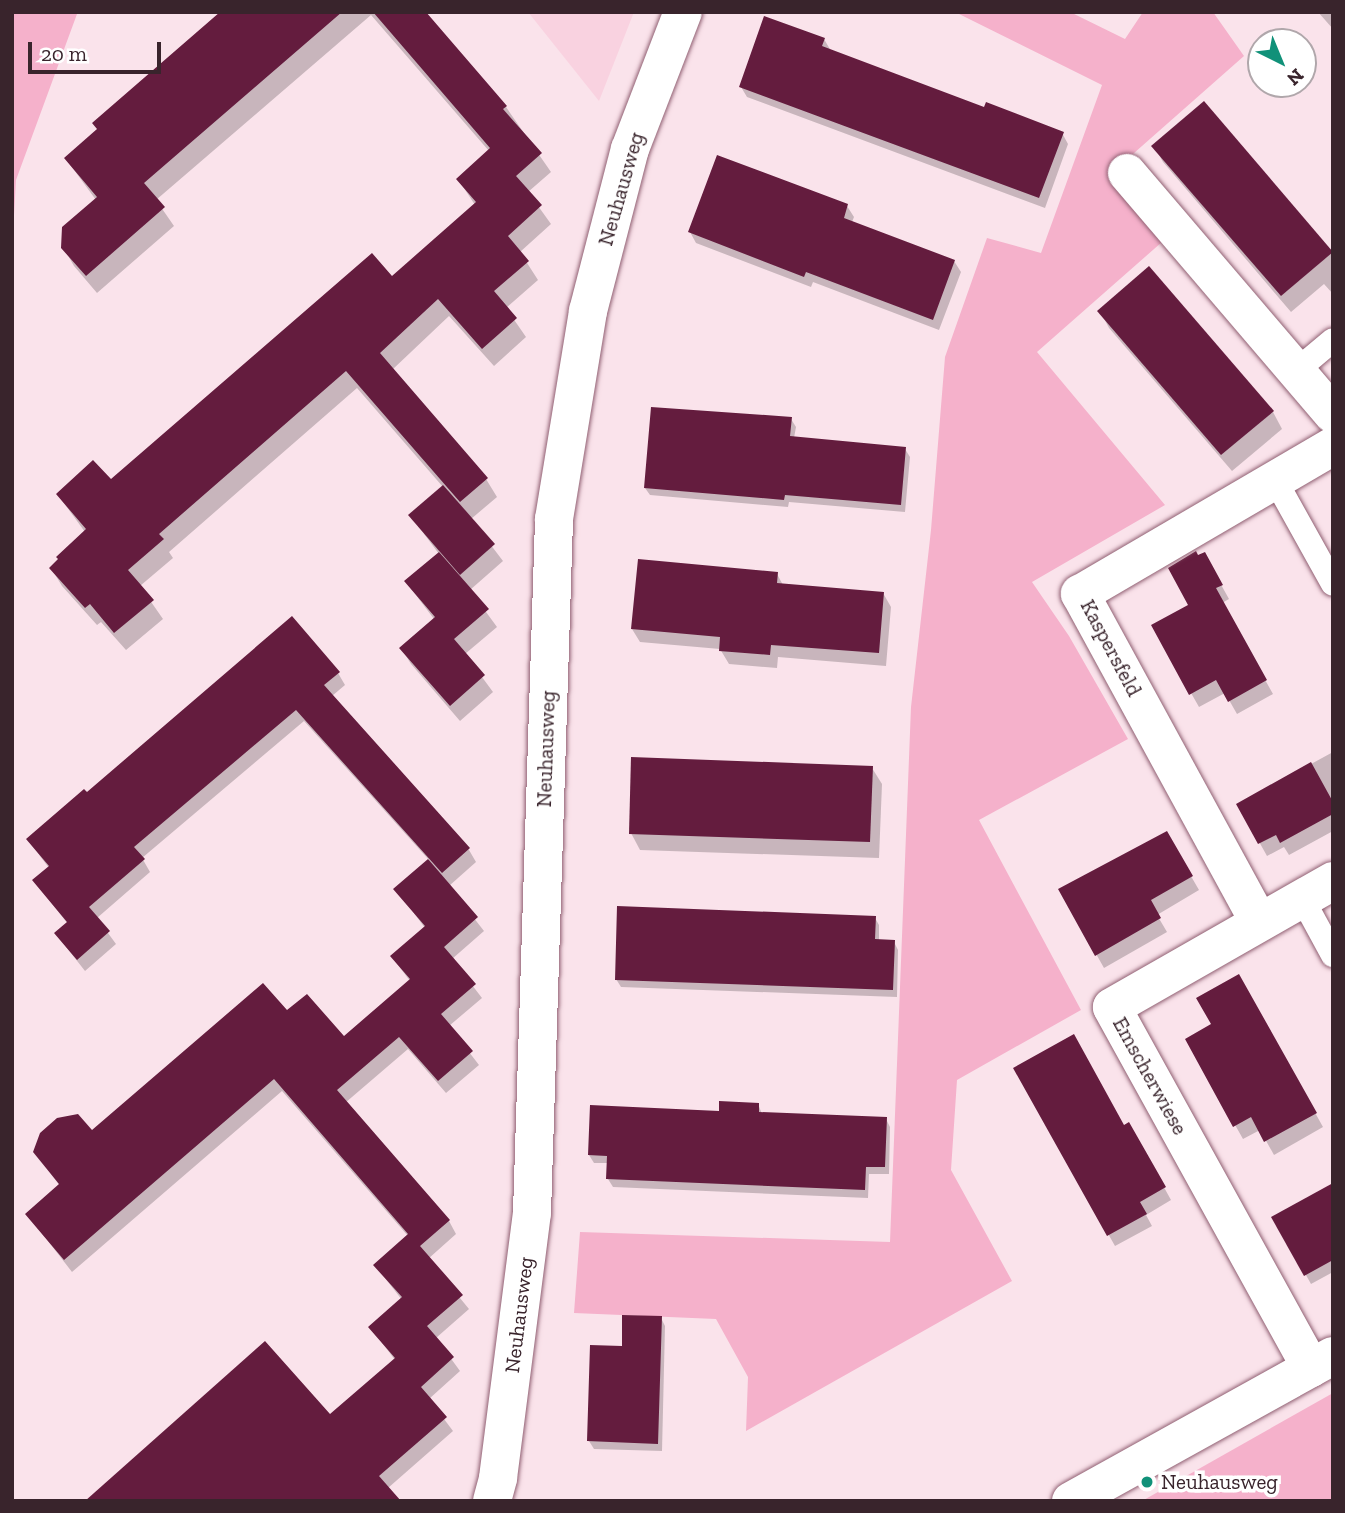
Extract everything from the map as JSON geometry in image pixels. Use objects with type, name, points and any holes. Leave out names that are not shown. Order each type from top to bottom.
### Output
[{"type":"street","name":"Neuhausweg","points":[[492,1501],[498,1478],[532,1213],[554,519],[588,311],[630,149],[683,12]]},
{"type":"street","points":[[1127,173],[1333,414]]},
{"type":"street","name":"Kaspersfeld","points":[[1259,922],[1080,594],[1274,478],[1333,446]]},
{"type":"street","name":"Emscherwiese","points":[[1317,890],[1112,1007],[1322,1362]]},
{"type":"street","points":[[1071,1501],[1322,1362]]},
{"type":"lane","points":[[1296,371],[1333,340]]},
{"type":"lane","points":[[1274,478],[1333,584]]},
{"type":"lane","points":[[1317,890],[1333,955]]},
{"type":"shaded area","points":[[12,12],[77,14],[16,180],[12,251]]},
{"type":"shaded area","points":[[528,12],[634,12],[599,101]]},
{"type":"shaded area","points":[[955,12],[1070,12],[1125,39],[1143,12],[1213,12],[1244,56],[1108,176],[1162,242],[1037,352],[1165,505],[1032,582],[1069,636],[1128,739],[979,820],[1081,1010],[957,1080],[951,1170],[1012,1281],[746,1431],[748,1377],[716,1319],[574,1313],[580,1232],[890,1242],[911,707],[931,530],[945,357],[987,238],[1041,253],[1102,85]]},
{"type":"shaded area","points":[[1333,1393],[1333,1501],[1142,1501]]},
{"type":"building","points":[[220,12],[342,12],[144,183],[165,207],[86,276],[61,248],[62,227],[97,197],[64,158],[97,129],[92,123]]},
{"type":"building","points":[[373,12],[426,12],[507,106],[503,109],[542,153],[516,176],[542,205],[508,236],[529,261],[494,291],[517,318],[482,349],[438,299],[380,353],[488,478],[460,502],[346,371],[159,534],[164,539],[128,570],[154,600],[114,633],[90,604],[85,608],[49,568],[58,559],[56,557],[86,529],[56,494],[93,460],[111,479],[372,253],[392,276],[476,202],[456,179],[490,148]]},
{"type":"building","points":[[764,16],[825,38],[822,46],[984,107],[986,102],[1064,132],[1039,198],[739,87]]},
{"type":"building","points":[[1204,101],[1333,252],[1281,296],[1151,146]]},
{"type":"building","points":[[717,155],[848,204],[844,218],[955,260],[933,320],[806,272],[804,277],[688,232]]},
{"type":"building","points":[[1149,266],[1274,411],[1221,455],[1097,311]]},
{"type":"building","points":[[651,407],[792,417],[790,436],[906,447],[901,505],[785,495],[784,500],[644,488]]},
{"type":"building","points":[[443,485],[495,544],[460,575],[408,515]]},
{"type":"building","points":[[1196,551],[1198,555],[1205,552],[1223,585],[1216,588],[1267,680],[1228,702],[1216,680],[1189,695],[1151,625],[1188,605],[1168,568]]},
{"type":"building","points":[[439,552],[489,609],[454,639],[485,675],[450,706],[399,648],[435,617],[404,581]]},
{"type":"building","points":[[638,559],[778,572],[777,583],[884,592],[879,653],[771,645],[770,655],[719,651],[720,637],[631,629]]},
{"type":"building","points":[[292,616],[340,672],[324,685],[470,848],[442,873],[296,710],[134,847],[145,859],[89,907],[110,931],[77,960],[54,933],[67,922],[32,880],[49,866],[26,839],[84,789],[87,792]]},
{"type":"building","points":[[631,757],[873,766],[870,842],[629,834]]},
{"type":"building","points":[[1311,762],[1333,802],[1333,814],[1280,843],[1276,835],[1258,844],[1236,804]]},
{"type":"building","points":[[1167,831],[1193,876],[1151,900],[1161,918],[1095,956],[1058,889]]},
{"type":"building","points":[[428,859],[478,917],[444,947],[476,984],[441,1014],[473,1051],[438,1081],[399,1037],[337,1090],[450,1220],[420,1246],[463,1295],[427,1326],[454,1357],[421,1387],[447,1417],[379,1476],[401,1501],[85,1501],[265,1341],[330,1414],[395,1358],[368,1327],[402,1297],[373,1265],[408,1234],[274,1079],[64,1260],[25,1214],[59,1184],[33,1152],[40,1133],[57,1118],[78,1114],[92,1130],[263,983],[287,1010],[307,994],[344,1036],[410,979],[390,956],[425,926],[393,889]]},
{"type":"building","points":[[617,906],[876,916],[875,939],[895,940],[893,990],[615,980]]},
{"type":"building","points":[[1239,974],[1317,1113],[1264,1142],[1251,1117],[1233,1127],[1185,1039],[1211,1024],[1196,998]]},
{"type":"building","points":[[1074,1034],[1124,1125],[1129,1122],[1166,1187],[1140,1202],[1147,1214],[1107,1236],[1013,1068]]},
{"type":"building","points":[[719,1101],[759,1103],[759,1112],[887,1117],[885,1167],[866,1167],[865,1190],[606,1179],[607,1156],[588,1155],[590,1105],[719,1111]]},
{"type":"building","points":[[1333,1183],[1333,1260],[1304,1276],[1271,1217]]},
{"type":"building","points":[[622,1315],[662,1316],[658,1444],[587,1441],[590,1345],[622,1346]]},
{"type":"place","name":"Neuhausweg","points":[[1147,1482]]}]
